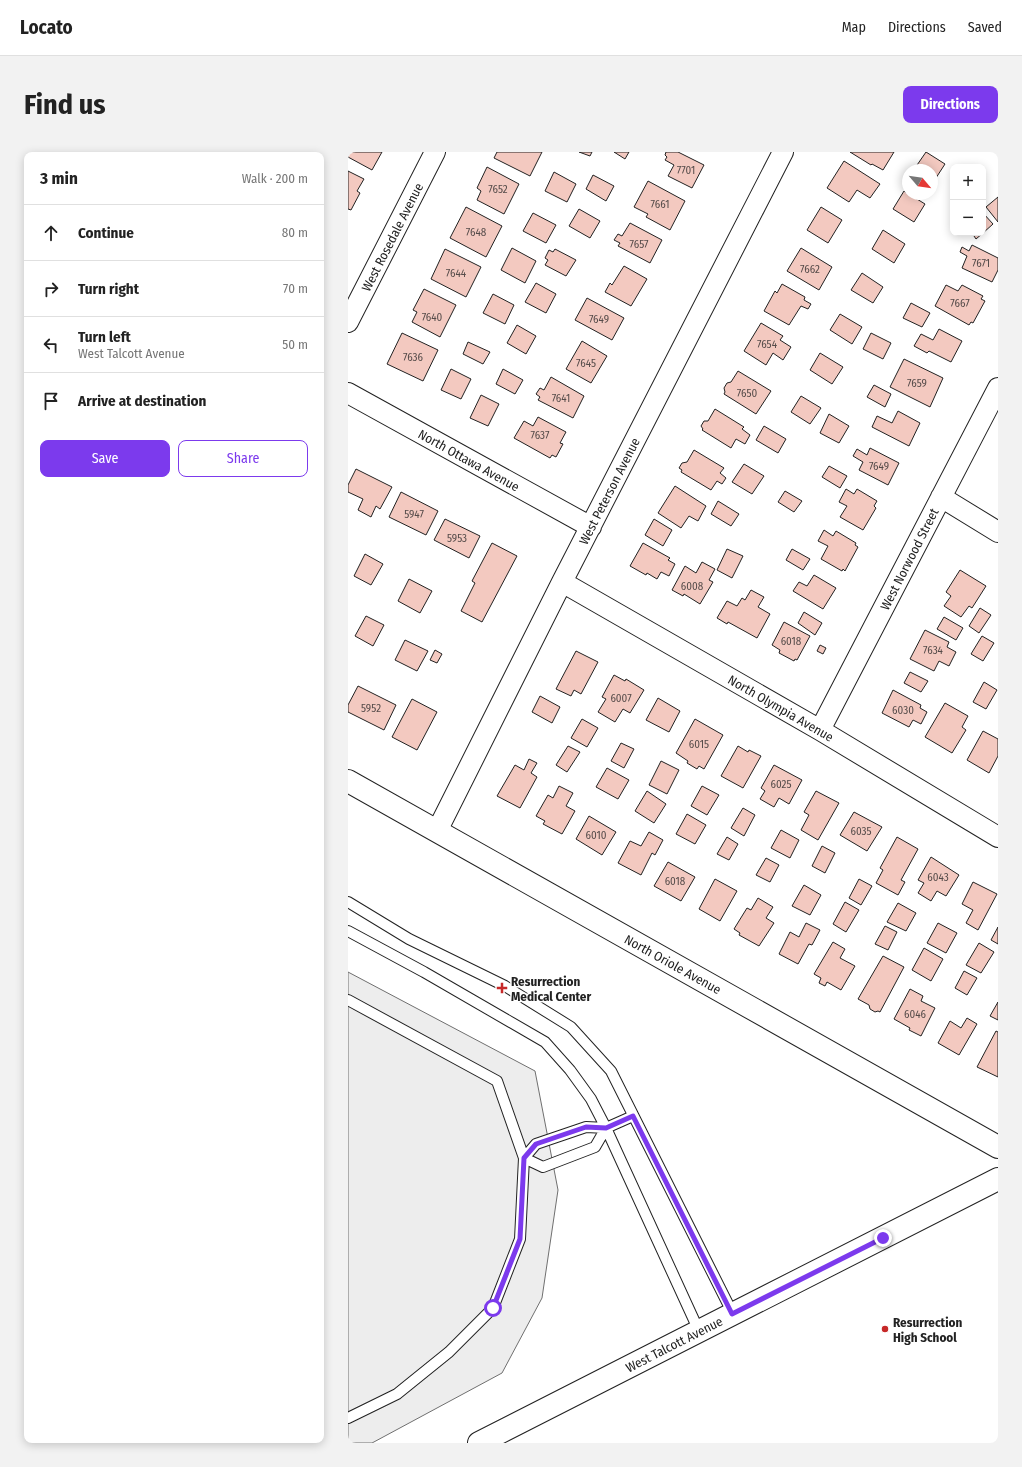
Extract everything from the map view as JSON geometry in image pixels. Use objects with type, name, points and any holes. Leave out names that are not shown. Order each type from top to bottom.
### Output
[{"type":"street","name":"West Rosedale Avenue","points":[[348,322],[435,152]]},
{"type":"street","name":"West Peterson Avenue","points":[[437,831],[562,582],[783,152]]},
{"type":"street","name":"West Norwood Street","points":[[820,730],[998,388]]},
{"type":"street","name":"North Ottawa Avenue","points":[[348,393],[591,527]]},
{"type":"street","points":[[940,497],[998,532]]},
{"type":"street","name":"North Olympia Avenue","points":[[562,582],[820,730],[998,837]]},
{"type":"street","name":"North Oriole Avenue","points":[[348,781],[998,1147]]},
{"type":"street","name":"West Talcott Avenue","points":[[478,1443],[998,1179]]},
{"type":"lane","points":[[348,902],[409,939],[505,986],[571,1027],[611,1071],[732,1314]]},
{"type":"lane","points":[[348,931],[424,972],[545,1042],[575,1075],[591,1099],[606,1128],[699,1331]]},
{"type":"lane","points":[[348,1000],[497,1081],[524,1158],[520,1239],[493,1308],[449,1352],[397,1394],[348,1418]]},
{"type":"lane","points":[[524,1158],[536,1144],[586,1127],[606,1128],[633,1116]]},
{"type":"lane","points":[[524,1158],[542,1167],[596,1147],[606,1128]]},
{"type":"shaded area","points":[[348,972],[535,1071],[558,1190],[542,1298],[502,1373],[372,1443],[348,1443]]},
{"type":"building","points":[[348,152],[382,152],[372,170],[348,157]]},
{"type":"building","points":[[497,152],[542,152],[530,176],[494,158]]},
{"type":"building","points":[[579,152],[592,152],[590,156]]},
{"type":"building","points":[[614,152],[629,152],[625,159]]},
{"type":"building","points":[[666,152],[678,152],[704,165],[692,188],[668,176],[674,165],[665,160],[667,157],[665,155]]},
{"type":"building","points":[[850,152],[894,152],[883,170],[872,164],[871,165]]},
{"type":"building","points":[[926,152],[945,164],[938,175],[938,164],[918,164]]},
{"type":"building","points":[[844,161],[880,184],[870,198],[857,190],[849,202],[827,188]]},
{"type":"building","points":[[487,167],[519,184],[504,214],[477,200],[481,191],[477,188]]},
{"type":"building","points":[[348,171],[364,179],[357,191],[360,193],[351,210],[348,209]]},
{"type":"building","points":[[554,172],[576,184],[567,202],[545,191]]},
{"type":"building","points":[[593,175],[614,186],[606,201],[586,189]]},
{"type":"building","points":[[648,181],[685,201],[670,230],[646,217],[648,214],[634,207]]},
{"type":"building","points":[[902,194],[902,200],[919,200],[925,204],[914,222],[893,209]]},
{"type":"building","points":[[998,197],[998,222],[986,207]]},
{"type":"building","points":[[466,207],[502,226],[486,257],[450,238]]},
{"type":"building","points":[[821,207],[842,220],[828,243],[807,230]]},
{"type":"building","points":[[579,209],[600,221],[590,238],[569,226]]},
{"type":"building","points":[[533,213],[556,225],[546,243],[523,231]]},
{"type":"building","points":[[986,216],[993,224],[986,230]]},
{"type":"building","points":[[630,223],[662,240],[650,263],[618,246],[620,243],[614,240],[618,234],[622,236]]},
{"type":"building","points":[[883,230],[905,244],[894,263],[872,249]]},
{"type":"building","points":[[972,245],[998,258],[998,270],[992,282],[962,268],[967,256],[960,252],[962,247],[969,251]]},
{"type":"building","points":[[512,248],[536,261],[525,283],[501,270]]},
{"type":"building","points":[[801,248],[832,267],[819,290],[787,271]]},
{"type":"building","points":[[445,249],[481,267],[466,297],[431,279]]},
{"type":"building","points":[[555,249],[576,260],[566,276],[545,265],[548,260],[545,258],[549,250],[553,252]]},
{"type":"building","points":[[624,266],[647,279],[631,306],[605,292],[610,283],[612,285]]},
{"type":"building","points":[[862,273],[883,287],[873,303],[851,290]]},
{"type":"building","points":[[536,283],[556,294],[546,313],[525,302]]},
{"type":"building","points":[[782,284],[805,297],[804,300],[811,304],[808,309],[801,306],[789,325],[764,311],[775,291],[777,293]]},
{"type":"building","points":[[946,285],[958,291],[962,285],[983,296],[981,299],[985,301],[973,323],[971,322],[969,325],[935,306]]},
{"type":"building","points":[[424,289],[456,305],[440,337],[412,322],[417,312],[413,310]]},
{"type":"building","points":[[493,294],[514,305],[505,324],[483,313]]},
{"type":"building","points":[[587,298],[624,318],[612,340],[575,320]]},
{"type":"building","points":[[911,303],[930,313],[922,327],[903,318]]},
{"type":"building","points":[[840,314],[862,327],[852,344],[830,330]]},
{"type":"building","points":[[761,323],[783,336],[780,340],[791,347],[783,360],[773,353],[766,365],[744,351]]},
{"type":"building","points":[[517,325],[536,336],[526,354],[507,343]]},
{"type":"building","points":[[939,329],[962,341],[951,362],[929,351],[927,353],[914,346],[921,334],[933,340]]},
{"type":"building","points":[[402,333],[438,350],[423,381],[387,364]]},
{"type":"building","points":[[871,333],[891,343],[883,359],[863,349]]},
{"type":"building","points":[[582,341],[607,356],[591,383],[566,369]]},
{"type":"building","points":[[468,342],[490,352],[483,364],[463,354]]},
{"type":"building","points":[[820,353],[843,367],[832,384],[810,370]]},
{"type":"building","points":[[904,359],[943,378],[930,407],[890,387]]},
{"type":"building","points":[[451,369],[471,379],[461,399],[441,390]]},
{"type":"building","points":[[503,369],[523,380],[515,394],[496,384]]},
{"type":"building","points":[[738,371],[771,391],[756,414],[724,394],[724,388],[727,383],[731,382]]},
{"type":"building","points":[[551,377],[584,396],[573,418],[538,400],[540,397],[536,394],[540,388],[544,390]]},
{"type":"building","points":[[874,385],[891,394],[885,407],[867,397]]},
{"type":"building","points":[[481,395],[499,404],[488,426],[470,418]]},
{"type":"building","points":[[801,396],[821,408],[810,424],[791,412]]},
{"type":"building","points":[[715,409],[744,427],[742,429],[750,435],[745,444],[736,439],[731,448],[702,430],[703,429],[701,426],[704,421],[708,421]]},
{"type":"building","points":[[898,411],[920,423],[909,446],[872,427],[877,416],[892,423]]},
{"type":"building","points":[[829,414],[849,426],[839,443],[820,433]]},
{"type":"building","points":[[538,417],[566,432],[560,443],[563,444],[556,457],[552,455],[550,458],[514,438],[524,421],[533,426]]},
{"type":"building","points":[[764,426],[786,439],[778,453],[756,440]]},
{"type":"building","points":[[870,448],[899,463],[888,485],[859,470],[863,462],[853,456],[857,449],[867,455]]},
{"type":"building","points":[[694,450],[724,468],[720,473],[726,478],[722,484],[717,481],[711,490],[681,472],[682,470],[679,468],[682,463],[687,462]]},
{"type":"building","points":[[744,464],[764,476],[752,494],[732,482]]},
{"type":"building","points":[[829,466],[847,476],[840,488],[822,477]]},
{"type":"building","points":[[356,469],[392,487],[380,509],[376,506],[371,517],[358,510],[363,499],[348,492],[348,485]]},
{"type":"building","points":[[675,486],[706,506],[698,521],[689,516],[681,528],[658,513]]},
{"type":"building","points":[[846,489],[854,494],[857,489],[877,501],[874,506],[876,508],[863,530],[840,517],[847,506],[839,502]]},
{"type":"building","points":[[785,491],[802,501],[794,512],[778,502]]},
{"type":"building","points":[[401,492],[438,511],[426,535],[389,517]]},
{"type":"building","points":[[718,501],[739,514],[731,526],[711,514]]},
{"type":"building","points":[[445,519],[480,536],[469,558],[434,540]]},
{"type":"building","points":[[654,519],[672,530],[663,546],[645,535]]},
{"type":"building","points":[[824,530],[833,536],[836,531],[856,543],[855,545],[858,547],[845,571],[843,569],[842,571],[821,559],[828,546],[818,541]]},
{"type":"building","points":[[492,543],[517,556],[482,622],[461,611],[475,583],[472,581]]},
{"type":"building","points":[[643,543],[670,558],[668,560],[675,564],[669,576],[661,572],[657,579],[630,566]]},
{"type":"building","points":[[727,549],[743,556],[732,578],[717,570]]},
{"type":"building","points":[[792,549],[810,559],[803,570],[786,560]]},
{"type":"building","points":[[365,554],[383,564],[371,585],[354,576]]},
{"type":"building","points":[[702,562],[715,569],[709,580],[713,582],[700,604],[684,594],[683,596],[672,590],[685,566],[696,573]]},
{"type":"building","points":[[960,570],[986,586],[972,608],[969,606],[961,617],[944,606],[951,596],[946,592]]},
{"type":"building","points":[[814,575],[836,588],[823,609],[793,591],[799,582],[807,586]]},
{"type":"building","points":[[409,579],[432,591],[420,613],[398,601]]},
{"type":"building","points":[[751,590],[764,597],[758,607],[770,614],[757,638],[728,622],[727,624],[717,618],[727,601],[737,606],[742,598],[745,600]]},
{"type":"building","points":[[980,608],[991,615],[979,633],[969,626]]},
{"type":"building","points":[[804,612],[822,623],[815,635],[798,623]]},
{"type":"building","points":[[366,616],[384,625],[373,646],[355,636]]},
{"type":"building","points":[[944,617],[963,628],[956,640],[937,629]]},
{"type":"building","points":[[784,622],[810,636],[797,660],[795,659],[794,661],[779,653],[780,650],[772,645]]},
{"type":"building","points":[[925,630],[949,642],[947,647],[956,652],[949,666],[939,661],[934,671],[910,659]]},
{"type":"building","points":[[982,636],[994,643],[983,661],[971,654]]},
{"type":"building","points":[[405,640],[428,651],[417,671],[395,660]]},
{"type":"building","points":[[820,645],[826,648],[823,654],[817,651]]},
{"type":"building","points":[[435,650],[442,654],[437,663],[430,660]]},
{"type":"building","points":[[576,651],[598,662],[581,694],[574,690],[571,696],[556,689]]},
{"type":"building","points":[[910,672],[928,681],[921,692],[904,683]]},
{"type":"building","points":[[614,675],[625,681],[626,679],[644,690],[630,713],[623,709],[615,722],[598,712],[606,699],[602,697]]},
{"type":"building","points":[[984,682],[997,690],[986,709],[973,702]]},
{"type":"building","points":[[358,686],[396,705],[384,730],[348,712],[348,705]]},
{"type":"building","points":[[893,690],[921,705],[920,708],[927,712],[921,724],[913,720],[909,727],[882,713]]},
{"type":"building","points":[[540,696],[560,707],[552,723],[532,712]]},
{"type":"building","points":[[658,698],[680,711],[669,732],[646,720]]},
{"type":"building","points":[[412,699],[437,712],[417,750],[392,737]]},
{"type":"building","points":[[945,703],[968,716],[962,727],[966,730],[952,753],[925,737]]},
{"type":"building","points":[[582,719],[598,728],[587,747],[571,738]]},
{"type":"building","points":[[695,719],[723,735],[704,769],[699,766],[697,769],[687,763],[688,761],[676,753]]},
{"type":"building","points":[[983,731],[998,739],[998,756],[989,773],[967,760]]},
{"type":"building","points":[[621,743],[634,749],[624,768],[611,761]]},
{"type":"building","points":[[568,746],[580,752],[567,772],[556,765]]},
{"type":"building","points":[[738,746],[748,752],[749,750],[761,756],[743,788],[721,776]]},
{"type":"building","points":[[529,759],[537,763],[531,773],[537,777],[520,808],[497,796],[515,765],[524,770]]},
{"type":"building","points":[[661,761],[679,770],[667,794],[649,785]]},
{"type":"building","points":[[774,765],[802,780],[789,804],[779,798],[774,807],[760,799],[765,791],[761,788]]},
{"type":"building","points":[[607,768],[629,780],[618,799],[596,787]]},
{"type":"building","points":[[559,786],[573,793],[566,806],[575,811],[562,834],[543,824],[545,821],[536,816],[548,795],[553,798]]},
{"type":"building","points":[[702,786],[719,795],[707,815],[691,806]]},
{"type":"building","points":[[647,791],[666,804],[654,823],[635,811]]},
{"type":"building","points":[[816,791],[839,803],[818,840],[801,830],[809,815],[804,812]]},
{"type":"building","points":[[743,808],[755,815],[744,836],[731,828]]},
{"type":"building","points":[[854,812],[882,827],[867,851],[840,835]]},
{"type":"building","points":[[687,814],[706,825],[695,844],[676,834]]},
{"type":"building","points":[[589,816],[616,832],[602,855],[576,839]]},
{"type":"building","points":[[781,830],[799,840],[790,858],[771,848]]},
{"type":"building","points":[[649,832],[663,840],[655,855],[652,853],[641,875],[618,863],[630,841],[641,846]]},
{"type":"building","points":[[727,837],[738,844],[729,860],[717,854]]},
{"type":"building","points":[[897,837],[918,849],[901,880],[905,882],[898,895],[876,883],[883,870],[880,868]]},
{"type":"building","points":[[822,846],[835,853],[825,873],[812,866]]},
{"type":"building","points":[[931,857],[959,875],[946,896],[937,891],[931,901],[918,893],[924,883],[918,880]]},
{"type":"building","points":[[766,858],[779,865],[770,882],[756,875]]},
{"type":"building","points":[[668,862],[695,877],[681,901],[654,886]]},
{"type":"building","points":[[715,879],[737,891],[720,921],[699,909]]},
{"type":"building","points":[[859,879],[872,886],[861,905],[849,898]]},
{"type":"building","points":[[973,882],[997,894],[978,930],[966,923],[973,910],[962,904]]},
{"type":"building","points":[[804,885],[821,895],[810,915],[792,906]]},
{"type":"building","points":[[758,898],[773,907],[766,918],[774,923],[759,946],[739,935],[740,933],[734,929],[747,908],[751,910]]},
{"type":"building","points":[[845,902],[859,910],[846,932],[833,924]]},
{"type":"building","points":[[898,903],[916,913],[906,931],[887,922]]},
{"type":"building","points":[[806,923],[820,930],[812,945],[809,944],[798,964],[779,954],[790,932],[799,937]]},
{"type":"building","points":[[938,923],[957,933],[946,953],[927,943]]},
{"type":"building","points":[[885,926],[897,932],[888,950],[875,944]]},
{"type":"building","points":[[998,927],[998,944],[991,940]]},
{"type":"building","points":[[833,942],[845,949],[840,958],[855,966],[841,990],[827,982],[825,986],[819,983],[821,978],[814,974]]},
{"type":"building","points":[[979,943],[994,952],[981,973],[966,965]]},
{"type":"building","points":[[924,948],[943,959],[931,981],[912,970]]},
{"type":"building","points":[[883,956],[904,967],[880,1012],[875,1012],[870,1009],[869,1005],[858,999]]},
{"type":"building","points":[[964,971],[977,978],[967,995],[955,988]]},
{"type":"building","points":[[910,989],[923,996],[921,1001],[935,1008],[921,1036],[909,1030],[910,1028],[894,1019]]},
{"type":"building","points":[[998,1002],[998,1020],[990,1016]]},
{"type":"building","points":[[967,1018],[977,1024],[959,1055],[938,1043],[950,1021],[961,1028]]},
{"type":"building","points":[[996,1031],[998,1032],[998,1077],[977,1067]]},
{"type":"place","name":"Resurrection Medical Center","points":[[502,988]]},
{"type":"place","name":"Resurrection High School","points":[[885,1329]]},
{"type":"route","points":[[493,1308],[520,1239],[524,1158],[536,1144],[586,1127],[606,1128],[633,1116],[732,1314],[883,1238]]}]
